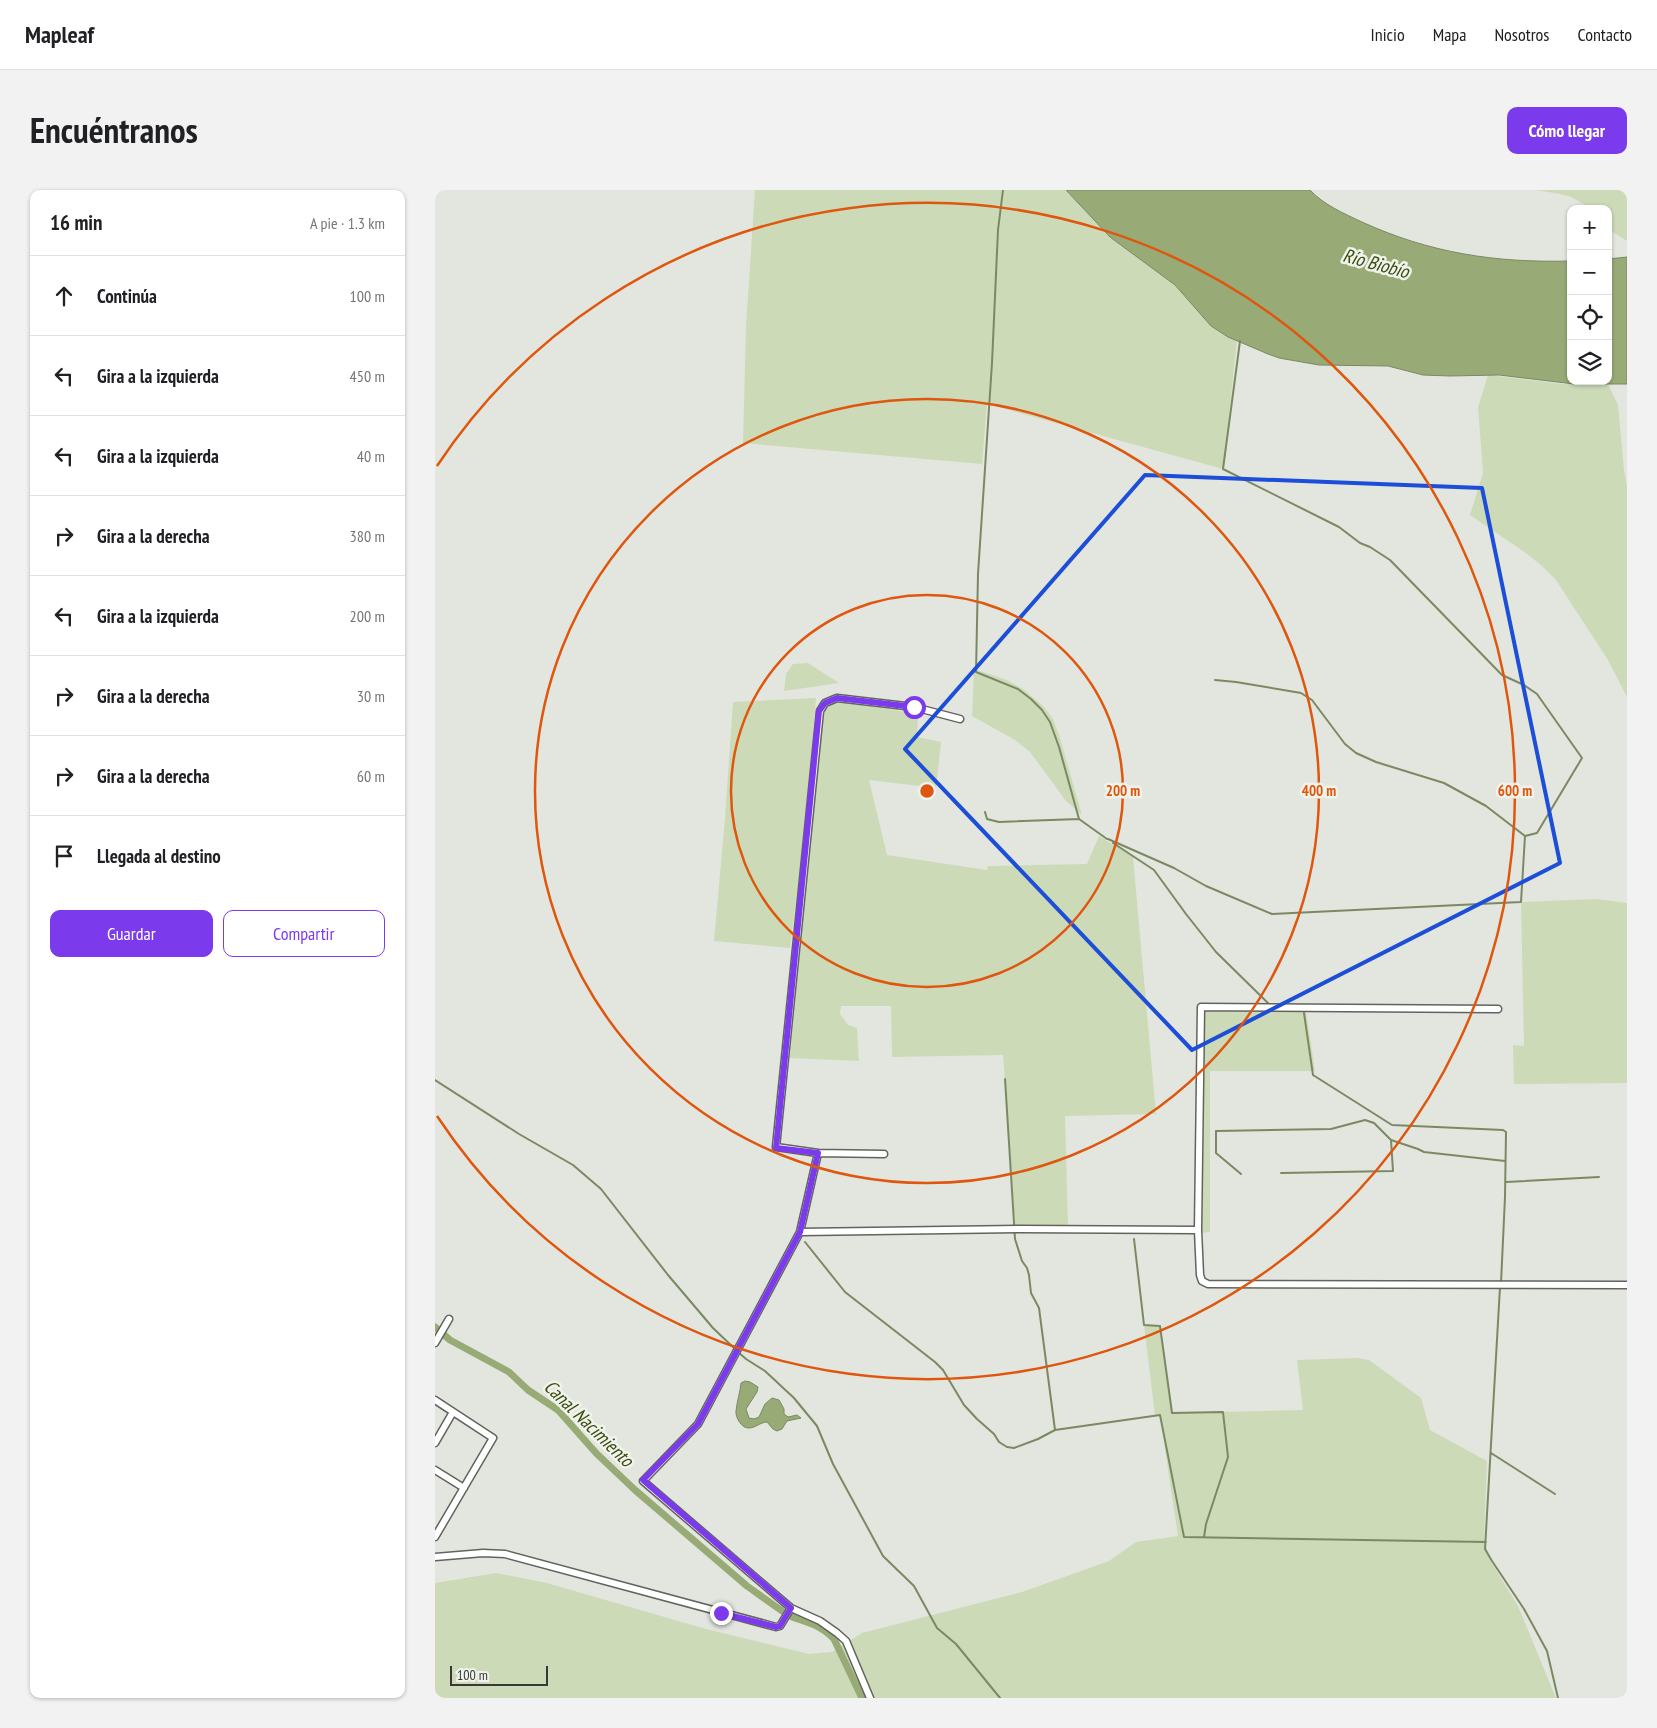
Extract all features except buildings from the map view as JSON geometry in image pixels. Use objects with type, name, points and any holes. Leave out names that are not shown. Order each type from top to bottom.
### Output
[{"type":"street","points":[[884,1154],[818,1153],[776,1148],[819,711],[825,703],[837,698],[914,707],[960,719]]},
{"type":"street","points":[[1498,1009],[1201,1007],[1198,1230],[1200,1275],[1202,1281],[1207,1284],[1627,1285]]},
{"type":"street","points":[[818,1153],[800,1232],[698,1424],[643,1480],[791,1608],[820,1621],[837,1632],[846,1641],[870,1698]]},
{"type":"street","points":[[800,1232],[1019,1229],[1198,1230]]},
{"type":"street","points":[[435,1343],[449,1319]]},
{"type":"street","points":[[435,1400],[493,1438],[435,1537]]},
{"type":"street","points":[[435,1444],[453,1412]]},
{"type":"street","points":[[435,1470],[464,1488]]},
{"type":"street","points":[[435,1557],[483,1553],[505,1554],[776,1627],[780,1626],[791,1608]]},
{"type":"highlighted area","points":[[1145,475],[1482,488],[1560,863],[1192,1050],[905,749]]},
{"type":"shaded area","points":[[755,190],[1066,190],[1110,237],[1175,285],[1211,326],[1237,341],[1223,469],[987,404],[982,464],[743,443],[746,326]]},
{"type":"shaded area","points":[[1536,190],[1627,190],[1627,241],[1612,232],[1612,205],[1586,205],[1571,197]]},
{"type":"shaded area","points":[[1488,375],[1567,385],[1608,385],[1618,405],[1627,486],[1627,697],[1608,660],[1556,580],[1537,561],[1470,515],[1483,473],[1478,407]]},
{"type":"shaded area","points":[[808,663],[839,683],[784,691],[786,674],[793,664]]},
{"type":"shaded area","points":[[974,669],[1007,680],[1023,689],[1044,707],[1053,719],[1082,815],[1066,801],[1030,752],[1015,740],[972,716]]},
{"type":"shaded area","points":[[816,698],[806,818],[790,948],[714,941],[733,702]]},
{"type":"shaded area","points":[[838,701],[918,714],[917,737],[941,742],[936,788],[869,780],[887,855],[987,870],[988,866],[1087,864],[1099,836],[1133,857],[1156,1114],[1065,1116],[1068,1226],[1015,1226],[1003,1055],[892,1057],[891,1006],[841,1006],[840,1014],[848,1025],[857,1028],[859,1061],[790,1058],[822,713],[827,706]]},
{"type":"shaded area","points":[[1596,899],[1627,903],[1627,1083],[1514,1084],[1513,1045],[1524,1046],[1521,902]]},
{"type":"shaded area","points":[[1205,1010],[1306,1011],[1315,1071],[1210,1071],[1210,1232],[1202,1233]]},
{"type":"shaded area","points":[[1144,1325],[1160,1326],[1173,1413],[1303,1410],[1297,1360],[1357,1358],[1369,1360],[1421,1398],[1430,1430],[1487,1461],[1484,1539],[1491,1562],[1518,1606],[1556,1698],[435,1698],[435,1583],[496,1573],[547,1583],[706,1629],[809,1654],[832,1652],[862,1633],[1022,1592],[1109,1561],[1136,1542],[1178,1536],[1160,1415],[1155,1416]]},
{"type":"water","name":"Río Biobío","points":[[1066,190],[1310,190],[1341,212],[1362,222],[1387,233],[1438,248],[1489,258],[1567,261],[1567,383],[1499,375],[1423,375],[1388,366],[1319,365],[1279,358],[1228,337],[1211,326],[1175,285],[1110,237]]},
{"type":"water","points":[[1627,257],[1627,384],[1612,384],[1612,259]]},
{"type":"water","points":[[745,1381],[758,1387],[757,1392],[746,1409],[749,1418],[759,1417],[765,1404],[772,1398],[779,1400],[784,1409],[784,1414],[788,1417],[797,1415],[801,1418],[787,1421],[782,1429],[777,1431],[767,1422],[751,1428],[744,1427],[738,1419],[736,1411],[741,1383]]},
{"type":"waterway","points":[[1003,190],[998,230],[992,363],[978,574],[976,672],[1018,689],[1042,710],[1050,722],[1059,747],[1079,819],[1107,839]]},
{"type":"waterway","points":[[1108,839],[1174,868],[1206,886],[1272,914],[1521,902],[1525,836],[1537,833],[1582,758],[1537,694],[1524,685],[1502,675],[1390,560],[1360,543],[1339,527],[1223,469],[1240,341]]},
{"type":"waterway","points":[[1215,680],[1301,693],[1312,700],[1345,744],[1356,753],[1376,762],[1444,783],[1486,806],[1525,836]]},
{"type":"waterway","points":[[985,812],[987,819],[999,822],[1079,819]]},
{"type":"waterway","points":[[1113,843],[1154,870],[1216,952],[1270,1005]]},
{"type":"waterway","points":[[1304,1013],[1313,1075],[1392,1125],[1503,1130],[1506,1132],[1501,1283]]},
{"type":"waterway","points":[[1005,1079],[1015,1239],[1022,1261],[1027,1268],[1031,1293],[1039,1308],[1055,1430],[1160,1415],[1184,1537],[1486,1542]]},
{"type":"waterway","points":[[435,1080],[519,1134],[573,1165],[601,1189],[668,1275],[713,1328],[735,1349]]},
{"type":"waterway","points":[[1241,1174],[1216,1153],[1216,1131],[1331,1129],[1365,1120],[1374,1123],[1391,1140],[1424,1152],[1505,1161]]},
{"type":"waterway","points":[[1281,1173],[1393,1171],[1391,1140]]},
{"type":"waterway","points":[[1506,1182],[1599,1177]]},
{"type":"waterway","points":[[1134,1239],[1144,1325],[1160,1326],[1172,1413],[1223,1412],[1228,1457],[1206,1524],[1204,1537]]},
{"type":"waterway","points":[[805,1242],[845,1292],[943,1370],[964,1405],[994,1434],[999,1442],[1007,1447],[1014,1448],[1055,1430]]},
{"type":"waterway","points":[[1500,1287],[1485,1549],[1524,1609],[1547,1651],[1558,1698]]},
{"type":"waterway","name":"Canal Nacimiento","points":[[435,1327],[450,1340],[509,1372],[528,1390],[558,1410],[596,1453],[635,1490],[747,1586],[782,1611]]},
{"type":"waterway","points":[[738,1352],[765,1371],[794,1398],[817,1426],[833,1464],[883,1556],[914,1586],[937,1628],[956,1644],[1000,1698]]},
{"type":"waterway","points":[[1491,1453],[1555,1494]]},
{"type":"waterway","name":"Canal Nacimiento","points":[[792,1617],[820,1628],[834,1639],[862,1698]]},
{"type":"route","points":[[721,1613],[776,1627],[780,1626],[791,1608],[643,1480],[698,1424],[800,1232],[818,1153],[776,1148],[819,711],[825,703],[837,698],[914,707]]}]
